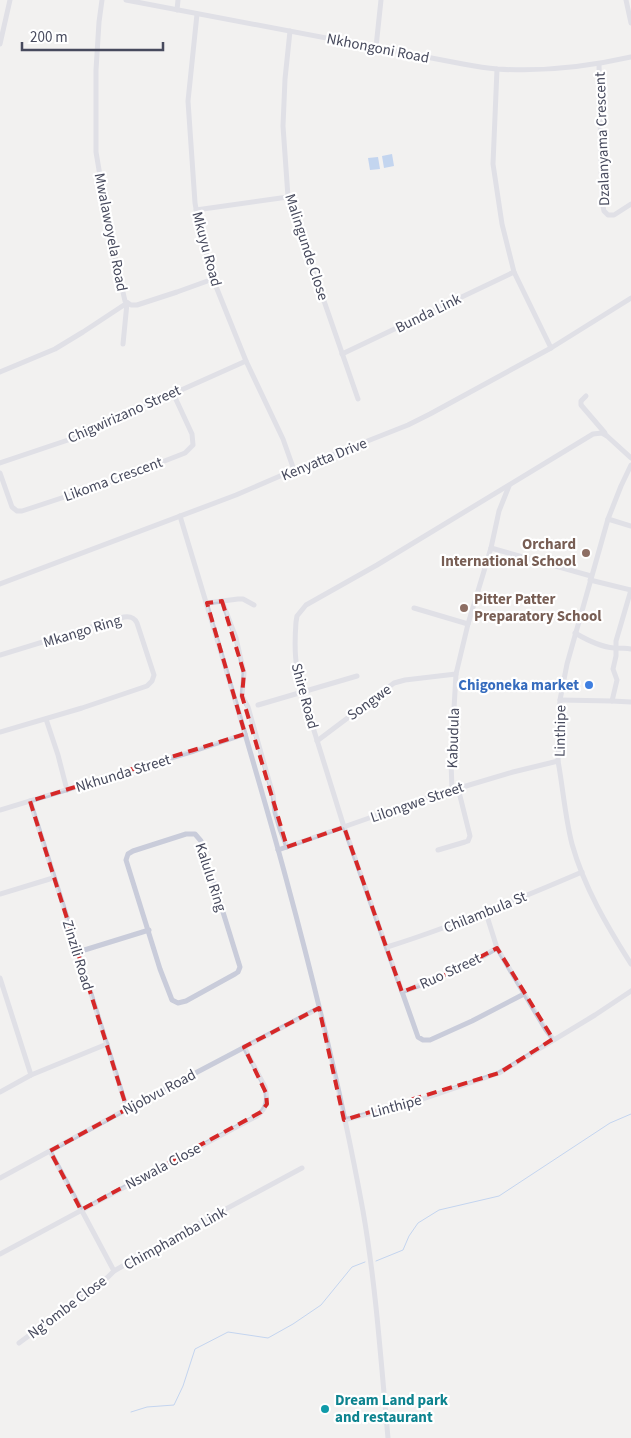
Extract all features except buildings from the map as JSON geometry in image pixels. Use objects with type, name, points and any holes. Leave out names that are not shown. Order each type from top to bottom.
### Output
[{"type":"street","points":[[0,44],[10,0]]},
{"type":"street","name":"Mwalawoyela Road","points":[[102,0],[96,70],[96,152],[122,292],[127,303],[137,305],[213,279]]},
{"type":"street","name":"Nkhongoni Road","points":[[126,0],[497,69],[546,69],[599,64],[631,57]]},
{"type":"street","points":[[177,10],[178,0]]},
{"type":"street","points":[[376,48],[381,0]]},
{"type":"street","points":[[626,0],[631,22]]},
{"type":"street","name":"Mkuyu Road","points":[[197,14],[188,101],[188,124],[196,210],[213,279],[246,361],[282,439],[294,470]]},
{"type":"street","name":"Malingunde Close","points":[[290,31],[285,78],[283,126],[288,196],[358,399]]},
{"type":"street","name":"Dzalanyama Crescent","points":[[599,64],[602,202],[604,212],[608,215],[614,215],[631,204]]},
{"type":"street","points":[[497,69],[493,164],[502,224],[514,272],[551,348]]},
{"type":"street","points":[[196,210],[288,196]]},
{"type":"street","name":"Bunda Link","points":[[342,354],[514,272]]},
{"type":"street","name":"Kenyatta Drive","points":[[0,584],[236,495],[408,425],[551,348],[631,298]]},
{"type":"street","points":[[123,344],[127,303]]},
{"type":"street","points":[[0,372],[55,349],[127,303]]},
{"type":"street","name":"Chigwirizano Street","points":[[0,463],[68,440],[246,361]]},
{"type":"street","name":"Likoma Crescent","points":[[0,473],[12,507],[17,511],[22,511],[116,480],[185,453],[193,445],[193,437],[173,393]]},
{"type":"street","points":[[586,396],[581,401],[581,405],[606,436],[631,458]]},
{"type":"street","name":"Shire Road","points":[[524,994],[472,1021],[427,1041],[418,1037],[344,827],[302,692],[295,659],[297,616],[306,605],[588,436],[597,433],[606,436]]},
{"type":"street","name":"Linthipe","points":[[631,465],[620,486],[608,519],[564,676],[560,700],[558,761],[572,842],[582,872],[605,922],[631,964]]},
{"type":"street","name":"Kabudula","points":[[438,850],[465,842],[470,836],[455,789],[451,761],[456,674],[468,624],[491,548],[499,510],[510,484]]},
{"type":"street","points":[[180,516],[278,850],[319,1008],[363,1211],[371,1262],[388,1438]]},
{"type":"street","points":[[608,519],[631,526]]},
{"type":"street","points":[[491,548],[631,590],[616,641],[616,656],[613,669],[617,680],[612,701]]},
{"type":"street","points":[[207,603],[243,599],[254,604]]},
{"type":"street","points":[[222,601],[233,626],[244,673],[242,696],[248,707],[273,794],[275,812],[287,847]]},
{"type":"street","points":[[414,608],[468,624]]},
{"type":"street","name":"Mkango Ring","points":[[0,655],[124,617],[131,617],[136,620],[154,673],[150,684],[124,694],[0,732]]},
{"type":"street","points":[[575,633],[595,644],[631,649]]},
{"type":"street","name":"Songwe","points":[[317,740],[394,684],[405,680],[456,674]]},
{"type":"street","points":[[258,705],[357,676]]},
{"type":"street","points":[[560,700],[631,702]]},
{"type":"street","points":[[46,719],[67,790]]},
{"type":"street","name":"Nkhunda Street","points":[[0,810],[245,734]]},
{"type":"street","name":"Lilongwe Street","points":[[278,850],[455,789],[558,761]]},
{"type":"street","name":"Zinzili Road","points":[[30,802],[127,1108]]},
{"type":"street","name":"Kalulu Ring","points":[[186,834],[195,834],[201,842],[240,967],[239,970],[186,1001],[175,1002],[172,1000],[160,969],[149,930],[127,857],[133,850],[186,834]]},
{"type":"street","name":"Chilambula St","points":[[387,948],[486,913],[582,872]]},
{"type":"street","points":[[0,894],[54,878]]},
{"type":"street","points":[[486,913],[497,948],[553,1039]]},
{"type":"street","points":[[78,952],[149,930]]},
{"type":"street","name":"Ruo Street","points":[[402,992],[450,973],[497,948]]},
{"type":"street","points":[[0,978],[31,1075]]},
{"type":"street","name":"Linthipe","points":[[344,1120],[414,1102],[499,1072],[602,1011],[631,991]]},
{"type":"street","name":"Njobvu Road","points":[[0,1178],[127,1108],[319,1008]]},
{"type":"street","points":[[0,1083],[2,1090],[31,1075],[107,1044]]},
{"type":"street","name":"Nswala Close","points":[[0,1254],[261,1112],[267,1104],[266,1093],[244,1047]]},
{"type":"street","name":"Chimphamba Link","points":[[50,1151],[114,1271],[302,1168]]},
{"type":"street","name":"Ng'ombe Close","points":[[18,1343],[114,1271]]},
{"type":"highlighted area","points":[[222,601],[244,673],[242,696],[287,847],[344,827],[402,992],[450,973],[497,948],[553,1039],[499,1073],[344,1120],[319,1008],[244,1047],[266,1093],[267,1104],[261,1112],[81,1210],[50,1151],[127,1109],[30,801],[245,734],[207,603]]},
{"type":"water","points":[[392,154],[394,166],[384,168],[382,156]]},
{"type":"water","points":[[378,157],[380,169],[370,170],[368,158]]},
{"type":"waterway","points":[[376,1261],[403,1250],[409,1236],[418,1223],[439,1210],[499,1196],[610,1123],[631,1114]]},
{"type":"waterway","points":[[131,1412],[147,1407],[174,1405],[183,1386],[195,1349],[228,1332],[268,1338],[321,1305],[352,1267],[365,1262]]},
{"type":"place","name":"Orchard International School","points":[[586,553]]},
{"type":"place","name":"Pitter Patter Preparatory School","points":[[464,608]]},
{"type":"place","name":"Chigoneka market","points":[[589,685]]},
{"type":"place","name":"Dream Land park and restaurant","points":[[325,1409]]}]
